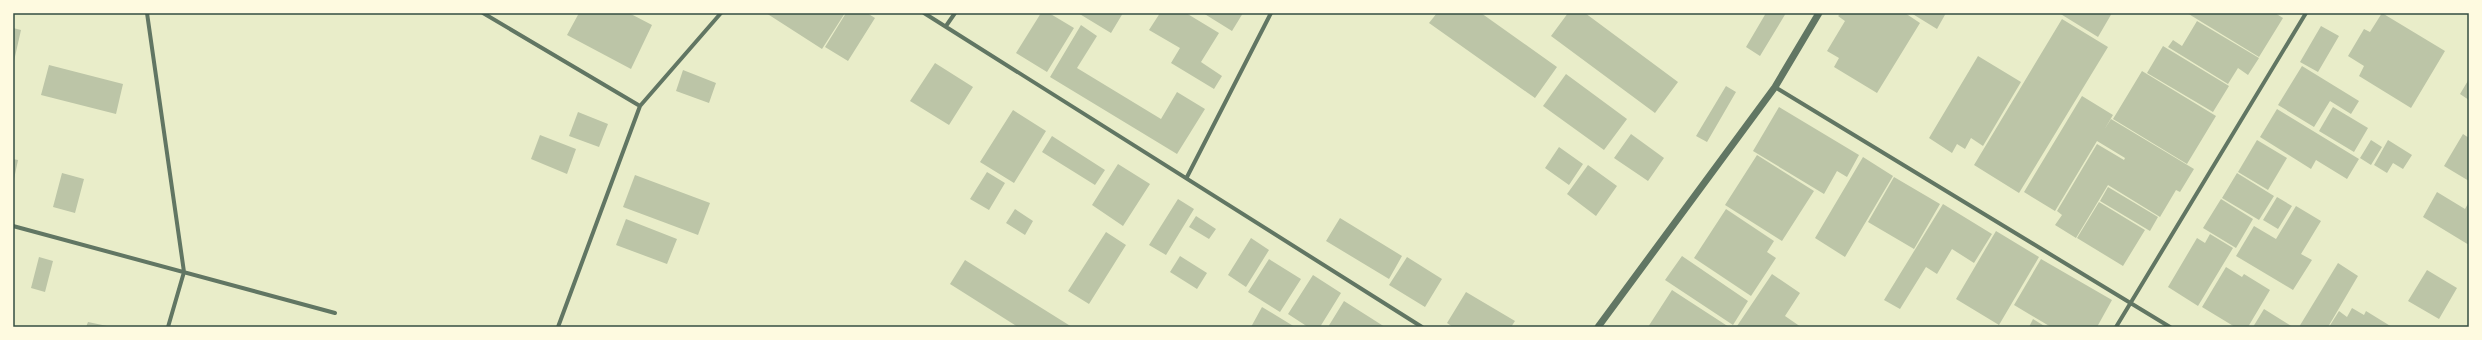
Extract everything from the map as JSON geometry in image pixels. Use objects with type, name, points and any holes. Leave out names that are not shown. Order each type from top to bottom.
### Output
[{"type":"street","points":[[147,13],[184,272],[168,327]]},
{"type":"street","points":[[483,13],[640,106]]},
{"type":"street","points":[[558,327],[640,106],[721,13]]},
{"type":"street","points":[[924,13],[1187,177],[1422,327]]},
{"type":"street","points":[[946,26],[955,13]]},
{"type":"street","points":[[1187,177],[1271,13]]},
{"type":"street","points":[[1598,327],[1774,87],[1819,13]]},
{"type":"street","points":[[2116,327],[2306,13]]},
{"type":"street","points":[[1774,87],[2170,327]]},
{"type":"street","points":[[13,226],[335,312]]},
{"type":"building","points":[[579,13],[629,13],[652,25],[631,69],[567,35]]},
{"type":"building","points":[[766,13],[845,13],[822,49]]},
{"type":"building","points":[[846,13],[867,13],[875,18],[848,61],[825,47]]},
{"type":"building","points":[[1041,13],[1049,13],[1074,28],[1047,72],[1016,53]]},
{"type":"building","points":[[1078,13],[1123,13],[1111,33]]},
{"type":"building","points":[[1160,13],[1186,13],[1219,33],[1201,62],[1222,76],[1214,89],[1171,63],[1180,48],[1149,30]]},
{"type":"building","points":[[1203,13],[1243,13],[1232,31]]},
{"type":"building","points":[[1437,13],[1481,13],[1557,67],[1535,98],[1429,23]]},
{"type":"building","points":[[1568,13],[1585,13],[1678,82],[1655,113],[1551,36]]},
{"type":"building","points":[[1766,13],[1786,13],[1760,56],[1746,47]]},
{"type":"building","points":[[1841,13],[1905,13],[1920,23],[1877,93],[1834,67],[1839,58],[1827,51],[1845,21],[1838,16]]},
{"type":"building","points":[[1911,13],[1946,13],[1937,29]]},
{"type":"building","points":[[2059,13],[2112,13],[2098,37]]},
{"type":"building","points":[[2187,13],[2275,13],[2283,18],[2259,57]]},
{"type":"building","points":[[2382,13],[2445,51],[2411,108],[2359,76],[2364,66],[2348,56],[2364,29],[2370,32]]},
{"type":"building","points":[[2062,19],[2108,47],[2019,193],[1974,165]]},
{"type":"building","points":[[2197,21],[2259,58],[2248,75],[2238,68],[2228,84],[2168,47],[2173,40],[2182,46]]},
{"type":"building","points":[[1081,25],[1097,36],[1077,68],[1161,119],[1177,92],[1205,109],[1177,154],[1050,77]]},
{"type":"building","points":[[2321,26],[2339,36],[2318,72],[2300,62]]},
{"type":"building","points":[[13,28],[21,30],[14,61],[13,61]]},
{"type":"building","points":[[2163,46],[2229,86],[2213,112],[2147,73]]},
{"type":"building","points":[[1978,56],[2021,82],[1983,146],[1971,138],[1965,149],[1957,144],[1952,153],[1929,138]]},
{"type":"building","points":[[935,63],[973,87],[949,125],[910,101]]},
{"type":"building","points":[[49,65],[123,84],[116,114],[41,95]]},
{"type":"building","points":[[2302,66],[2359,101],[2351,114],[2330,101],[2314,127],[2278,105]]},
{"type":"building","points":[[683,70],[716,83],[709,103],[676,91]]},
{"type":"building","points":[[2142,71],[2216,116],[2187,164],[2113,119]]},
{"type":"building","points":[[1566,74],[1627,119],[1604,150],[1543,106]]},
{"type":"building","points":[[2469,79],[2469,100],[2460,94]]},
{"type":"building","points":[[1726,86],[1736,92],[1707,142],[1696,136]]},
{"type":"building","points":[[2082,96],[2113,115],[2104,130],[2111,119],[2194,169],[2180,192],[2176,190],[2160,217],[2108,185],[2076,238],[2055,225],[2062,215],[2057,211],[2097,144],[2124,160],[2125,158],[2097,141],[2055,211],[2024,192]]},
{"type":"building","points":[[1779,107],[1859,155],[1847,177],[1837,171],[1824,194],[1753,151]]},
{"type":"building","points":[[2333,107],[2368,128],[2354,152],[2319,131]]},
{"type":"building","points":[[2277,109],[2359,159],[2347,179],[2316,160],[2311,169],[2260,137]]},
{"type":"building","points":[[1013,110],[1046,131],[1014,183],[980,162]]},
{"type":"building","points":[[578,112],[608,124],[599,147],[569,136]]},
{"type":"building","points":[[1631,134],[1664,158],[1648,181],[1614,158]]},
{"type":"building","points":[[2463,134],[2469,138],[2469,181],[2444,166]]},
{"type":"building","points":[[540,135],[576,149],[567,174],[531,159]]},
{"type":"building","points":[[1052,136],[1105,170],[1095,185],[1042,152]]},
{"type":"building","points":[[2257,140],[2287,158],[2268,190],[2238,172]]},
{"type":"building","points":[[2371,140],[2382,147],[2371,165],[2360,158]]},
{"type":"building","points":[[2388,140],[2412,155],[2403,169],[2393,163],[2387,173],[2374,165]]},
{"type":"building","points":[[1559,147],[1583,164],[1569,185],[1545,168]]},
{"type":"building","points":[[1757,155],[1814,191],[1782,241],[1725,205]]},
{"type":"building","points":[[1863,157],[1893,176],[1845,257],[1815,238]]},
{"type":"building","points":[[13,159],[18,160],[14,179],[13,179]]},
{"type":"building","points":[[1118,164],[1150,184],[1123,226],[1092,205]]},
{"type":"building","points":[[1588,165],[1617,186],[1596,216],[1567,194]]},
{"type":"building","points":[[987,172],[1005,183],[989,210],[970,199]]},
{"type":"building","points":[[62,173],[84,179],[75,213],[53,207]]},
{"type":"building","points":[[2237,173],[2274,196],[2259,220],[2222,198]]},
{"type":"building","points":[[635,175],[710,203],[698,235],[623,207]]},
{"type":"building","points":[[1894,177],[1940,204],[1914,249],[1868,222]]},
{"type":"building","points":[[2108,187],[2158,217],[2150,231],[2100,201]]},
{"type":"building","points":[[2437,192],[2465,209],[2469,202],[2469,245],[2423,217]]},
{"type":"building","points":[[2277,197],[2292,206],[2278,229],[2263,220]]},
{"type":"building","points":[[1178,199],[1194,209],[1166,255],[1149,245]]},
{"type":"building","points":[[2221,199],[2253,219],[2236,248],[2203,228]]},
{"type":"building","points":[[2099,202],[2145,230],[2123,266],[2077,238]]},
{"type":"building","points":[[1943,204],[1992,234],[1974,263],[1952,249],[1937,274],[1926,267],[1900,309],[1884,300]]},
{"type":"building","points":[[2296,206],[2321,221],[2301,254],[2312,260],[2293,290],[2236,256],[2254,226],[2276,239]]},
{"type":"building","points":[[1015,209],[1033,221],[1025,235],[1006,223]]},
{"type":"building","points":[[1726,209],[1774,241],[1767,252],[1776,258],[1751,296],[1694,258]]},
{"type":"building","points":[[1196,216],[1216,229],[1209,239],[1189,227]]},
{"type":"building","points":[[1340,218],[1402,256],[1389,279],[1326,241]]},
{"type":"building","points":[[626,219],[677,239],[667,264],[616,245]]},
{"type":"building","points":[[1996,231],[2039,257],[1999,325],[1956,299]]},
{"type":"building","points":[[1106,232],[1126,245],[1089,304],[1068,291]]},
{"type":"building","points":[[2210,234],[2233,248],[2198,306],[2168,287],[2197,238],[2205,243]]},
{"type":"building","points":[[1251,238],[1269,250],[1246,287],[1228,275]]},
{"type":"building","points":[[1180,256],[1207,273],[1197,289],[1170,272]]},
{"type":"building","points":[[1682,256],[1748,301],[1733,325],[1665,280]]},
{"type":"building","points":[[39,257],[53,261],[45,292],[31,288]]},
{"type":"building","points":[[1407,257],[1442,279],[1425,307],[1389,285]]},
{"type":"building","points":[[1269,259],[1301,279],[1280,312],[1248,292]]},
{"type":"building","points":[[2041,259],[2112,300],[2097,327],[2051,327],[2014,305]]},
{"type":"building","points":[[965,260],[1072,327],[1018,327],[950,284]]},
{"type":"building","points":[[2338,263],[2358,276],[2328,327],[2299,327]]},
{"type":"building","points":[[2226,267],[2242,277],[2244,274],[2270,290],[2248,327],[2235,327],[2202,307]]},
{"type":"building","points":[[2427,270],[2457,288],[2439,319],[2408,301]]},
{"type":"building","points":[[1772,274],[1800,293],[1785,316],[1801,327],[1737,326]]},
{"type":"building","points":[[1313,275],[1341,293],[1320,327],[1308,327],[1288,314]]},
{"type":"building","points":[[1672,290],[1729,327],[1648,327]]},
{"type":"building","points":[[1466,292],[1515,321],[1511,327],[1453,327],[1447,323]]},
{"type":"building","points":[[1344,301],[1385,327],[1328,327]]},
{"type":"building","points":[[1262,307],[1295,327],[1251,327]]},
{"type":"building","points":[[2352,308],[2364,315],[2366,311],[2392,327],[2329,327],[2339,311],[2347,317]]},
{"type":"building","points":[[2264,309],[2293,327],[2253,327]]},
{"type":"building","points":[[2033,319],[2046,327],[2029,327]]},
{"type":"building","points":[[88,322],[107,326],[107,327],[86,327]]}]
